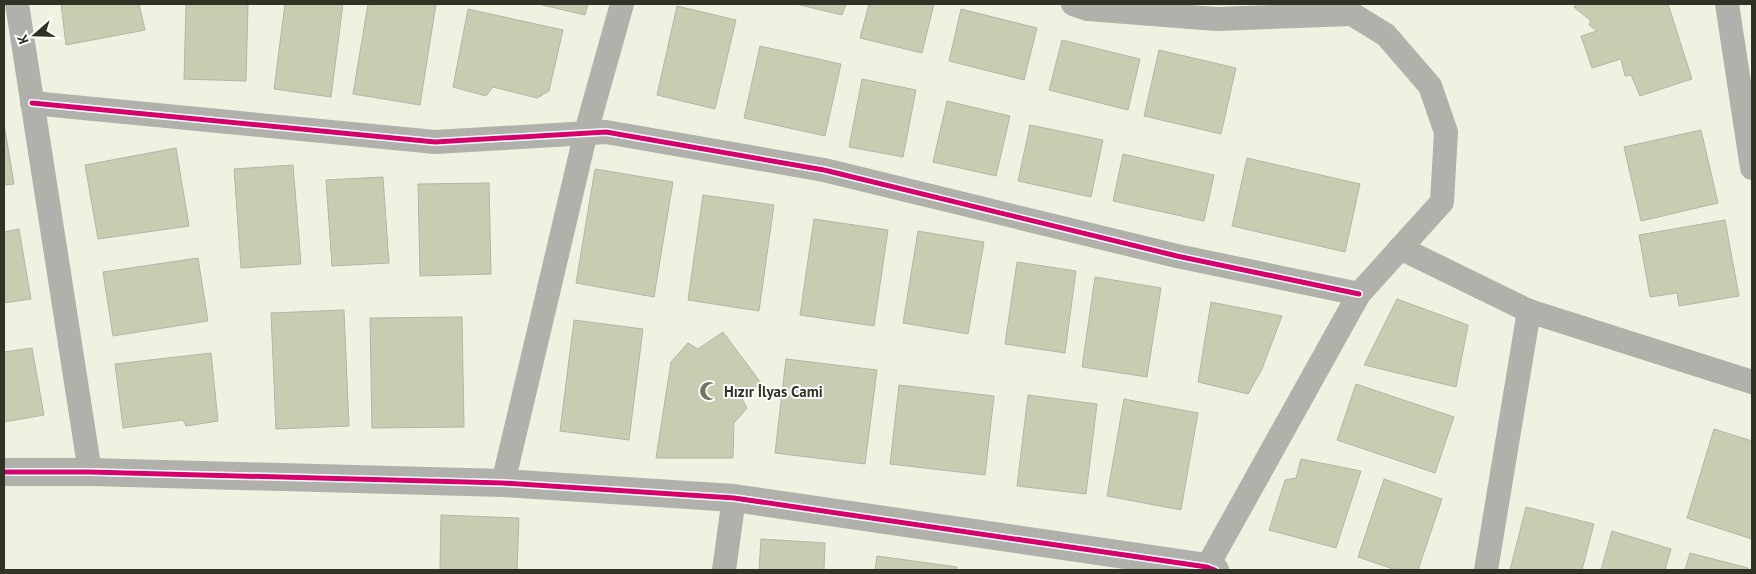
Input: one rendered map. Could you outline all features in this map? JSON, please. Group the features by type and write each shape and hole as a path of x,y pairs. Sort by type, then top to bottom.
{"street":[{"path":"17,4 90,472"},
{"path":"503,482 586,132 622,4"},
{"path":"4,472 90,472 503,482 734,498 1211,569 1359,294 1442,202 1446,132 1430,86 1386,35 1352,14 1216,19 1088,9 1073,4"},
{"path":"1727,4 1752,168"},
{"path":"32,103 435,142 606,132 824,170 1177,256 1359,294"},
{"path":"1400,248 1529,311 1752,382"},
{"path":"1486,570 1529,311"},
{"path":"724,570 734,498"}],"building":[{"path":"61,4 139,4 145,30 66,45"},
{"path":"186,4 248,4 246,81 184,79"},
{"path":"285,4 343,4 331,97 274,89"},
{"path":"368,4 436,4 420,105 353,94"},
{"path":"538,4 588,4 585,15"},
{"path":"796,4 846,4 842,15"},
{"path":"869,4 934,4 922,53 860,38"},
{"path":"1577,4 1668,4 1692,79 1640,96 1631,75 1625,76 1621,59 1592,68 1581,36 1597,31 1589,25 1591,21 1574,7"},
{"path":"677,6 736,20 715,109 657,95"},
{"path":"468,9 563,30 549,91 537,98 493,87 486,96 453,87"},
{"path":"961,9 1037,28 1024,80 949,61"},
{"path":"1062,40 1140,59 1128,110 1049,90"},
{"path":"760,46 841,64 825,136 744,118"},
{"path":"1159,50 1236,68 1221,134 1144,116"},
{"path":"862,79 916,90 903,157 849,147"},
{"path":"947,101 1010,116 996,176 933,162"},
{"path":"4,124 14,184 4,185"},
{"path":"1030,125 1103,140 1091,197 1018,181"},
{"path":"1701,130 1718,203 1641,221 1624,147"},
{"path":"176,148 189,226 98,239 85,165"},
{"path":"1123,154 1214,175 1204,221 1113,201"},
{"path":"1247,158 1360,184 1345,252 1232,226"},
{"path":"293,165 301,264 241,268 234,169"},
{"path":"595,169 673,182 654,297 576,283"},
{"path":"383,177 389,263 332,266 326,180"},
{"path":"489,183 491,274 420,276 418,184"},
{"path":"703,195 774,205 759,311 688,300"},
{"path":"814,219 888,230 874,326 800,315"},
{"path":"1725,220 1739,296 1679,306 1677,293 1650,297 1639,235"},
{"path":"19,229 31,299 4,303 4,232"},
{"path":"918,231 984,242 968,334 903,323"},
{"path":"198,258 208,321 113,336 103,272"},
{"path":"1017,262 1076,271 1065,353 1005,344"},
{"path":"1095,277 1161,288 1147,377 1082,367"},
{"path":"1397,299 1468,325 1456,387 1364,365"},
{"path":"1211,302 1282,316 1262,369 1248,394 1198,382"},
{"path":"344,310 349,426 276,429 271,313"},
{"path":"462,317 464,427 372,428 370,318"},
{"path":"574,320 643,329 629,440 560,431"},
{"name":"Hızır İlyas Cami","path":"723,332 761,383 742,399 747,408 734,423 733,458 656,458 671,362 688,343 698,349"},
{"path":"32,348 44,415 4,422 4,352"},
{"path":"211,353 218,421 186,426 183,420 123,428 115,364"},
{"path":"786,359 877,370 865,464 775,453"},
{"path":"1356,384 1454,417 1435,473 1337,440"},
{"path":"899,385 994,396 985,475 890,464"},
{"path":"1028,395 1097,404 1086,494 1017,486"},
{"path":"1124,399 1198,413 1181,510 1107,496"},
{"path":"1714,429 1752,441 1752,539 1687,518"},
{"path":"1301,459 1361,471 1336,548 1269,530 1285,480 1296,478"},
{"path":"1384,479 1442,499 1418,570 1396,570 1358,557"},
{"path":"1526,507 1594,524 1582,570 1510,570"},
{"path":"441,515 519,518 517,570 440,570"},
{"path":"1612,531 1671,549 1665,570 1601,570"},
{"path":"761,539 825,543 824,570 759,570"},
{"path":"1690,553 1748,568 1747,570 1685,570"},
{"path":"877,556 957,567 956,570 875,570"}],"cycle path":[{"path":"32,103 435,142 606,132 824,170 1177,256 1359,294"},
{"path":"4,472 90,472 503,483 734,498 1207,567 1215,570"}],"place":[{"name":"Hızır İlyas Cami","path":"709,391"}]}
